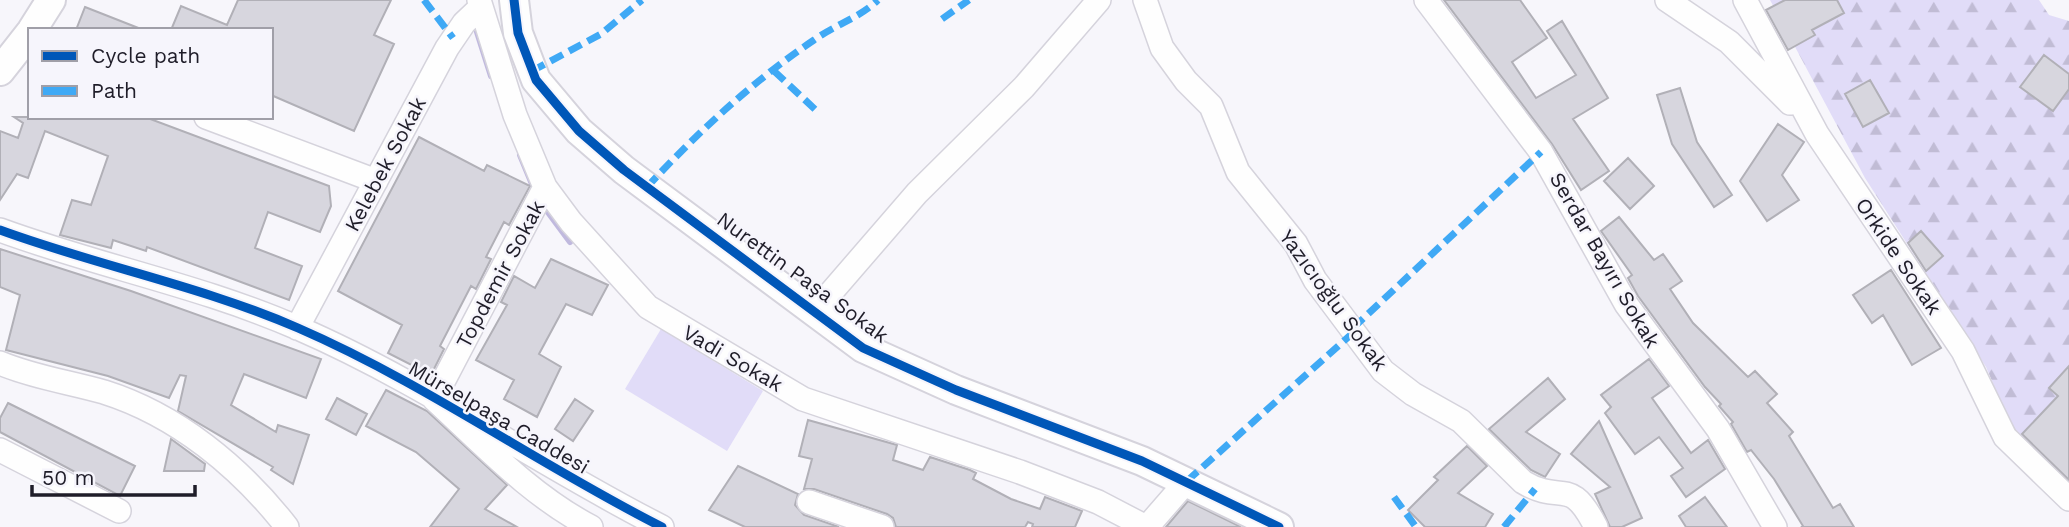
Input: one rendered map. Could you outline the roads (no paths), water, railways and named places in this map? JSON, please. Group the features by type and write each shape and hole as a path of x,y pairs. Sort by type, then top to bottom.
{"street":[{"path":"35,28 51,0"},
{"path":"815,311 917,193 1045,65 1098,0"},
{"name":"Yazıcıoğlu Sokak","path":"1145,0 1162,48 1186,81 1211,106 1238,172 1296,244 1315,280 1383,371 1413,394 1461,421 1523,482 1535,489 1576,496 1584,503 1596,527"},
{"name":"Serdar Bayırı Sokak","path":"1426,0 1541,152 1626,304 1718,429 1775,527"},
{"path":"1667,0 1729,42 1754,64 1817,134"},
{"name":"Orkide Sokak","path":"1745,0 1817,134 1963,351 2006,437 2069,499"},
{"path":"482,11 514,10"},
{"name":"Nurettin Paşa Sokak","path":"514,10 537,80 588,140 624,170 863,348 927,378 1079,435 1187,481 1279,527"},
{"name":"Kelebek Sokak","path":"297,328 447,48 464,23 482,11"},
{"name":"Vadi Sokak","path":"482,11 514,115 545,187 571,222 648,307 803,399 1020,472 1098,502 1147,527"},
{"path":"0,71 28,39"},
{"path":"211,119 376,181"},
{"name":"Topdemir Sokak","path":"434,399 545,187"},
{"name":"Mürselpaşa Caddesi","path":"0,230 208,295 297,328 434,399 589,489 662,527"},
{"path":"0,363 103,392 167,418 222,460 287,527"},
{"path":"434,399 518,478 553,505 591,527"},
{"path":"0,450 119,511"},
{"path":"1147,527 1187,481"},
{"path":"809,502 881,527"}],"waterway":[{"path":"477,32 491,76"},
{"path":"520,155 532,184"},
{"path":"547,211 570,242"}]}
